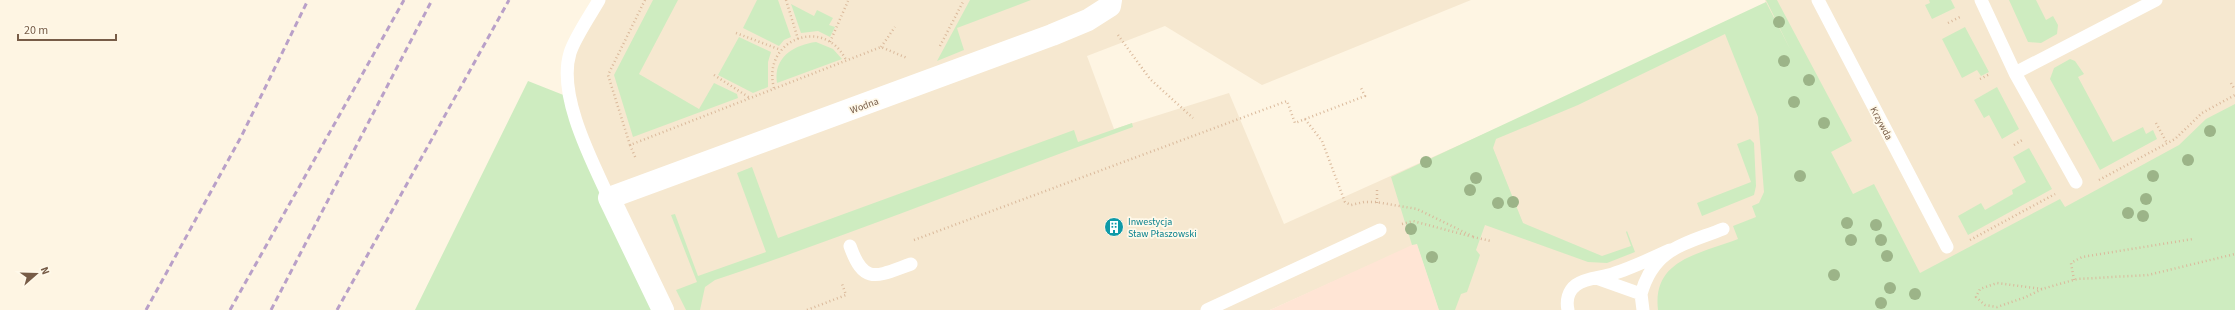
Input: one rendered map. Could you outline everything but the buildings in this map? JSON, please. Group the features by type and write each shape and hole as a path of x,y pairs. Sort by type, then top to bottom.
{"street":[{"name":"Wodna","path":"609,198 1052,35 1088,20 1106,6"},
{"path":"609,198 663,310"}],"lane":[{"path":"600,0 570,53 566,76 569,95 587,150 609,198"},
{"name":"Krzywda","path":"1818,0 1947,247"},
{"path":"1981,0 2015,74 2076,182"},
{"path":"2015,74 2156,0"},
{"path":"1568,310 1567,302 1570,292 1576,285 1616,273 1723,229"},
{"path":"1207,310 1380,230"},
{"path":"850,246 856,262 864,272 878,275 911,264"},
{"path":"1643,310 1641,294 1646,277 1658,260 1670,250"},
{"path":"1596,278 1641,294"}],"path":[{"path":"645,0 608,75 630,145 881,47 895,27"},
{"path":"786,0 798,39"},
{"path":"937,52 964,0"},
{"path":"830,42 848,1"},
{"path":"1106,6 1150,79 1193,118"},
{"path":"1948,23 1965,15 1963,10"},
{"path":"736,33 781,50"},
{"path":"774,88 772,71 775,62 781,50 798,39 812,37 830,42 838,48 846,60"},
{"path":"881,47 912,61"},
{"path":"1980,79 1994,72"},
{"path":"714,75 750,98"},
{"path":"2231,83 2235,90"},
{"path":"908,242 1286,101 1294,123 1364,96 1360,86"},
{"path":"2093,183 2175,139 2202,113 2235,95"},
{"path":"1305,119 1322,141 1345,202 1351,205 1364,202 1376,202 1417,209 1474,237"},
{"path":"2156,123 2167,143"},
{"path":"2014,145 2029,136"},
{"path":"1947,247 1949,251 2061,191"},
{"path":"1380,230 1413,221 1491,241"},
{"path":"2074,280 2071,263 2082,257 2193,239"},
{"path":"2042,289 1997,283 1980,288 1976,297 1984,305 1997,307 2026,297 2042,289 2074,280 2148,275 2235,254"},
{"path":"808,310 846,296 836,269 856,262"}],"shaded area":[{"path":"602,0 1471,0 1262,85 1165,26 1087,56 1114,129 1229,93 1284,224 1535,111 1766,3 1765,0 2235,0 2235,195 1951,285 1669,310 1439,310 1417,244 1270,310 656,310 566,96 571,54"},
{"path":"1417,244 1439,310 1270,310 1412,245"}],"green space":[{"path":"653,0 678,0 639,74 699,109 714,83 737,94 738,98 633,137 614,75"},
{"path":"757,0 778,0 791,37 784,40 779,46 743,28"},
{"path":"970,0 1031,0 957,28 964,50 937,61"},
{"path":"1766,0 1777,0 1852,141 1831,152 1853,194 1874,184 1920,273 2060,199 2065,207 2179,145 2206,119 2235,104 2235,310 1658,310 1658,293 1663,280 1671,269 1694,255 1738,239 1733,226 1756,217 1752,206 1759,203 1764,192 1758,117 1725,34 1578,105 1496,139 1493,148 1523,223 1602,256 1631,246 1626,232 1627,231 1635,252 1607,263 1588,262 1485,225 1476,250 1480,255 1467,292 1461,294 1455,310 1439,310 1417,244 1412,245 1391,177 1766,2 1790,49"},
{"path":"1929,0 1951,0 1955,8 1932,19 1925,5 1930,3"},
{"path":"2009,0 2036,0 2046,20 2053,16 2058,25 2057,34 2041,43 2028,42"},
{"path":"791,4 814,16 817,10 833,18 829,25 835,27 830,37 818,31 801,33"},
{"path":"1965,27 1989,72 1981,76 1977,70 1962,78 1942,39"},
{"path":"739,37 771,52 768,62 768,87 753,93 718,75"},
{"path":"816,42 833,49 842,59 777,83 778,66 786,54 800,46"},
{"path":"2070,59 2075,61 2084,74 2078,77 2113,142 2143,127 2146,134 2153,130 2157,139 2100,170 2050,79 2054,68"},
{"path":"528,81 566,96 656,310 415,310"},
{"path":"1997,87 2019,129 2002,139 1989,115 1984,118 1974,100"},
{"path":"1132,123 1133,127 872,224 715,280 705,287 700,310 686,310 676,290 697,282 671,215 675,214 698,276 766,252 737,173 752,167 778,238 1074,130 1078,142"},
{"path":"1750,139 1754,143 1756,186 1754,195 1702,216 1697,203 1751,182 1737,144"},
{"path":"2029,148 2052,189 1968,235 1958,216 1981,203 1985,210 2013,194 2012,190 2026,182 2013,157"}],"railway":[{"path":"146,310 242,135 308,0"},
{"path":"230,310 404,0"},
{"path":"271,310 432,0"},
{"path":"337,310 509,0"}],"place":[{"name":"Inwestycja Staw Płaszowski","path":"1114,227"}]}
